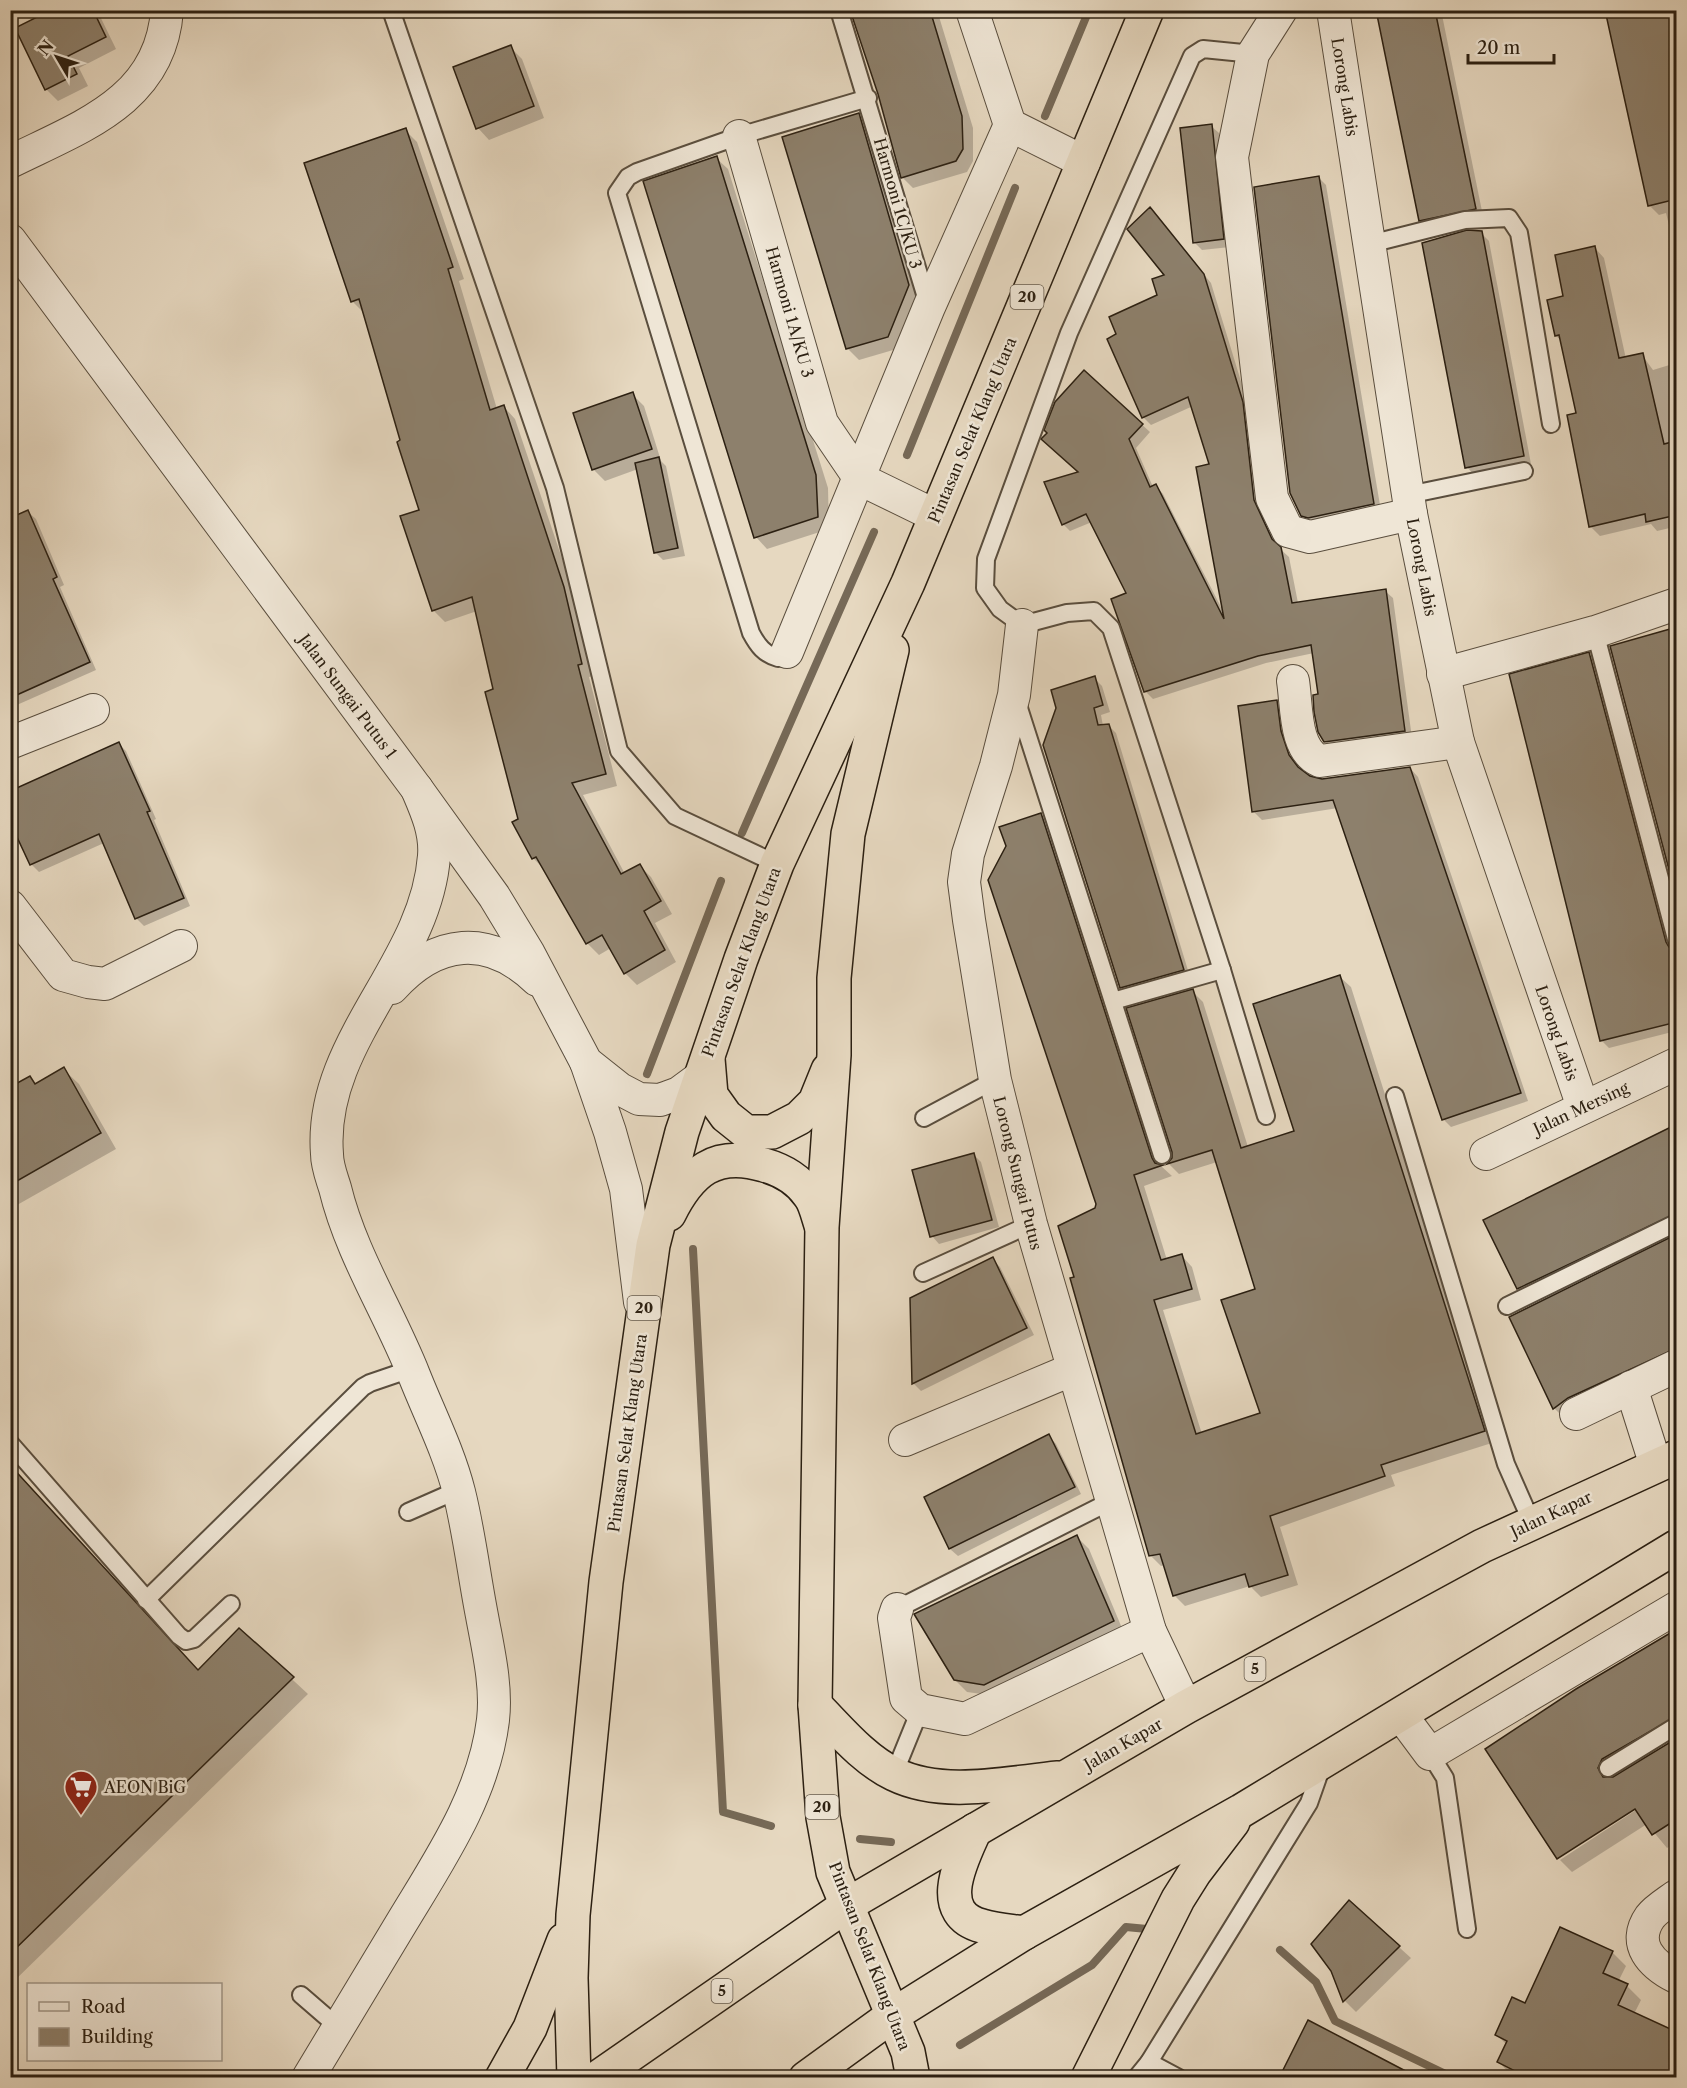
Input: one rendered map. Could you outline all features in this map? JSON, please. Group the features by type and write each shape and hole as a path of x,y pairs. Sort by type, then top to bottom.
{"highway":[{"name":"Pintasan Selat Klang Utara","path":"574,2078 571,1978 573,1915 606,1582 653,1245 682,1132 703,1067 777,864 908,583 1147,10"},
{"name":"Pintasan Selat Klang Utara","path":"908,583 848,834 834,978 834,1054 822,1227 815,1705 823,1817 833,1872 908,2052 913,2078"},
{"path":"703,1067 711,1095 726,1116 746,1132 772,1132 799,1118 815,1102 834,1054"},
{"path":"653,1245 682,1189 702,1171 724,1159 754,1162 785,1171 810,1195 822,1227"},
{"name":"Jalan Kapar","path":"597,2078 847,1905 1186,1707 1482,1546 1666,1461"},
{"path":"806,2078 892,2015 1024,1933 1241,1811 1677,1547"},
{"path":"815,1705 866,1755 894,1774 922,1784 955,1787 1065,1778"},
{"path":"1088,2078 1178,1899 1195,1872 1241,1811"},
{"path":"975,1830 957,1871 953,1893 963,1915 980,1926 1024,1933"},
{"path":"502,2078 530,2028 573,1915"}],"street":[{"path":"10,162 104,115 142,81 165,37 167,10"},
{"path":"788,652 929,307 1010,125 972,10"},
{"path":"1281,10 1253,54 1232,157 1236,209 1272,498 1288,531 1310,537 1409,505"},
{"name":"Lorong Labis","path":"1333,10 1409,505 1458,742 1583,1107"},
{"path":"1010,125 1084,162"},
{"name":"Harmoni 1A/KU 3","path":"739,136 822,423 860,479"},
{"name":"Jalan Sungai Putus 1","path":"10,240 494,896 549,991 586,1062 620,1089 639,1099 660,1100 679,1093 703,1067"},
{"path":"860,479 936,516"},
{"path":"1443,674 1595,632 1677,604"},
{"name":"Lorong Sungai Putus","path":"1022,625 1014,694 996,766 969,854 964,882 995,1080 1031,1224 1071,1370 1150,1631 1186,1707"},
{"path":"1293,681 1303,745 1310,757 1320,760 1458,742"},
{"path":"10,743 93,710"},
{"path":"308,2078 445,1852 470,1803 485,1758 494,1717 492,1672 459,1490 411,1369 343,1220 327,1155 330,1106 342,1065 367,1016 403,955 416,926 428,889 435,854 431,822 417,789"},
{"path":"10,906 63,975 88,982 105,984 181,946"},
{"path":"367,1016 405,974 428,958 454,947 479,947 508,957 549,991"},
{"path":"586,1062 610,1132 626,1189 642,1321"},
{"name":"Jalan Mersing","path":"1486,1154 1677,1064"},
{"path":"1576,1414 1677,1366"},
{"path":"905,1440 1071,1370"},
{"path":"1631,1387 1666,1461"},
{"path":"1401,1715 1430,1754 1677,1608"},
{"path":"897,1609 894,1618 906,1698 920,1710 964,1719 1150,1631"},
{"path":"1677,1896 1652,1915 1643,1930 1644,1948 1659,1968 1677,1977"}],"lane":[{"path":"392,10 555,488 619,751 675,816 777,864"},
{"name":"Harmoni 1C/KU 3","path":"839,10 868,98 929,307"},
{"path":"1253,54 1203,49 1192,56 1069,333 986,559 986,588 1000,609 1022,625 1067,613 1095,611 1111,628 1222,970 1266,1116"},
{"path":"788,652 778,658 769,656 760,648 751,633 617,193 628,177 637,172 739,136 868,98"},
{"path":"1370,244 1465,219 1509,218 1518,232 1551,424"},
{"path":"1409,505 1524,471"},
{"path":"1595,632 1677,939"},
{"path":"1014,694 1162,1155"},
{"path":"1113,1001 1222,970"},
{"path":"924,1118 995,1080"},
{"path":"1395,1096 1506,1464 1532,1522"},
{"path":"1507,1306 1677,1223"},
{"path":"922,1273 1031,1224"},
{"path":"146,1600 363,1387 411,1369"},
{"path":"10,1443 146,1600 186,1641 194,1639 231,1604"},
{"path":"408,1512 459,1490"},
{"path":"897,1609 1111,1501"},
{"path":"894,1774 920,1710"},
{"path":"1608,1768 1677,1726"},
{"path":"1430,1754 1445,1778 1467,1929"},
{"path":"1136,2078 1149,2062 1310,1803 1323,1762"},
{"path":"301,1995 338,2027"},
{"path":"1149,2062 1179,2078"}],"building":[{"path":"51,10 93,10 106,37 68,56 77,74 45,90 15,28"},
{"path":"850,10 930,10 962,116 963,149 956,161 901,178 878,94"},
{"path":"1376,10 1435,10 1476,209 1419,221"},
{"path":"1605,10 1677,10 1677,199 1648,206"},
{"path":"511,45 534,106 476,129 453,67"},
{"path":"859,113 909,285 888,337 846,349 782,137"},
{"path":"1212,124 1224,239 1193,243 1180,128"},
{"path":"406,128 453,267 448,269 490,410 504,405 564,587 582,664 578,665 606,774 572,783 621,874 640,864 661,901 644,911 665,950 624,974 602,935 586,944 536,857 532,859 512,822 518,819 485,692 493,689 472,597 432,611 400,516 419,510 397,442 400,440 359,299 351,302 304,163"},
{"path":"717,156 816,475 818,517 754,538 643,181"},
{"path":"1319,176 1374,504 1308,518 1301,516 1290,493 1254,187"},
{"path":"1150,207 1204,274 1243,402 1254,500 1272,539 1281,547 1292,603 1386,589 1405,731 1324,742 1318,732 1314,712 1313,695 1318,694 1311,645 1258,656 1144,692 1111,599 1126,593 1086,514 1062,525 1044,482 1078,472 1041,439 1047,433 1044,430 1055,402 1084,370 1143,424 1129,439 1150,487 1156,484 1224,619 1196,467 1209,464 1188,397 1142,418 1107,339 1116,334 1109,317 1157,295 1152,279 1164,275 1127,229"},
{"path":"1467,230 1482,231 1524,456 1465,468 1422,243"},
{"path":"1595,246 1619,358 1643,353 1664,444 1672,442 1677,460 1677,515 1646,522 1645,514 1589,527 1567,415 1576,413 1559,335 1555,336 1547,300 1563,296 1555,255"},
{"path":"633,392 652,449 592,470 573,413"},
{"path":"659,457 678,548 654,553 635,463"},
{"path":"28,510 57,577 53,579 90,662 10,698 10,518"},
{"path":"1677,627 1677,900 1610,646"},
{"path":"1589,652 1666,942 1669,947 1677,949 1677,1022 1600,1041 1509,674"},
{"path":"1095,676 1103,705 1094,708 1098,725 1109,724 1184,970 1120,988 1043,745 1056,708 1051,690"},
{"path":"1277,700 1281,731 1289,755 1298,767 1310,776 1322,779 1410,767 1521,1093 1442,1120 1333,800 1252,812 1238,706"},
{"path":"119,742 150,811 147,812 184,898 135,919 99,834 30,865 10,822 10,791"},
{"path":"1041,813 1152,1158 1155,1163 1163,1165 1134,1175 1161,1260 1182,1254 1192,1289 1154,1300 1196,1434 1260,1413 1221,1300 1255,1289 1212,1150 1167,1164 1172,1158 1172,1152 1126,1008 1193,989 1241,1148 1294,1131 1253,1004 1340,975 1485,1431 1381,1465 1385,1476 1270,1516 1288,1575 1249,1587 1245,1574 1173,1596 1160,1554 1149,1556 1070,1278 1074,1277 1058,1226 1095,1208 1096,1204 988,880 1006,846 999,827"},
{"path":"64,1067 101,1133 10,1185 10,1087 30,1076 35,1084"},
{"path":"1677,1124 1677,1213 1517,1289 1483,1220"},
{"path":"974,1153 992,1220 930,1237 912,1170"},
{"path":"1677,1234 1677,1348 1568,1398 1553,1409 1509,1317"},
{"path":"993,1257 1027,1328 912,1384 910,1298"},
{"path":"1049,1434 1075,1487 949,1549 924,1497"},
{"name":"AEON BiG","path":"10,1465 198,1670 239,1628 294,1677 10,1954"},
{"path":"1077,1535 1114,1621 984,1685 954,1680 914,1614"},
{"path":"1677,1629 1677,1716 1602,1759 1598,1768 1603,1777 1613,1777 1677,1738 1677,1819 1652,1835 1635,1809 1557,1859 1485,1749 1576,1689"},
{"path":"1349,1900 1400,1946 1343,2002 1331,1971 1311,1944"},
{"path":"1560,1927 1613,1951 1603,1973 1628,1984 1618,2005 1677,2032 1677,2078 1529,2078 1497,2062 1507,2041 1495,2035 1512,1997 1525,2003"},
{"path":"1308,2020 1354,2044 1419,2078 1279,2078"}],"waterway":[{"path":"1045,116 1089,10"},
{"path":"907,455 1015,188"},
{"path":"742,833 874,532"},
{"path":"647,1074 721,881"},
{"path":"693,1249 723,1812 771,1826"},
{"path":"860,1839 891,1842"},
{"path":"960,2045 1092,1965 1126,1927 1147,1929"},
{"path":"1280,1950 1316,1982 1335,2021 1454,2078"}],"place":[{"name":"AEON BiG","path":"81,1816"}]}
